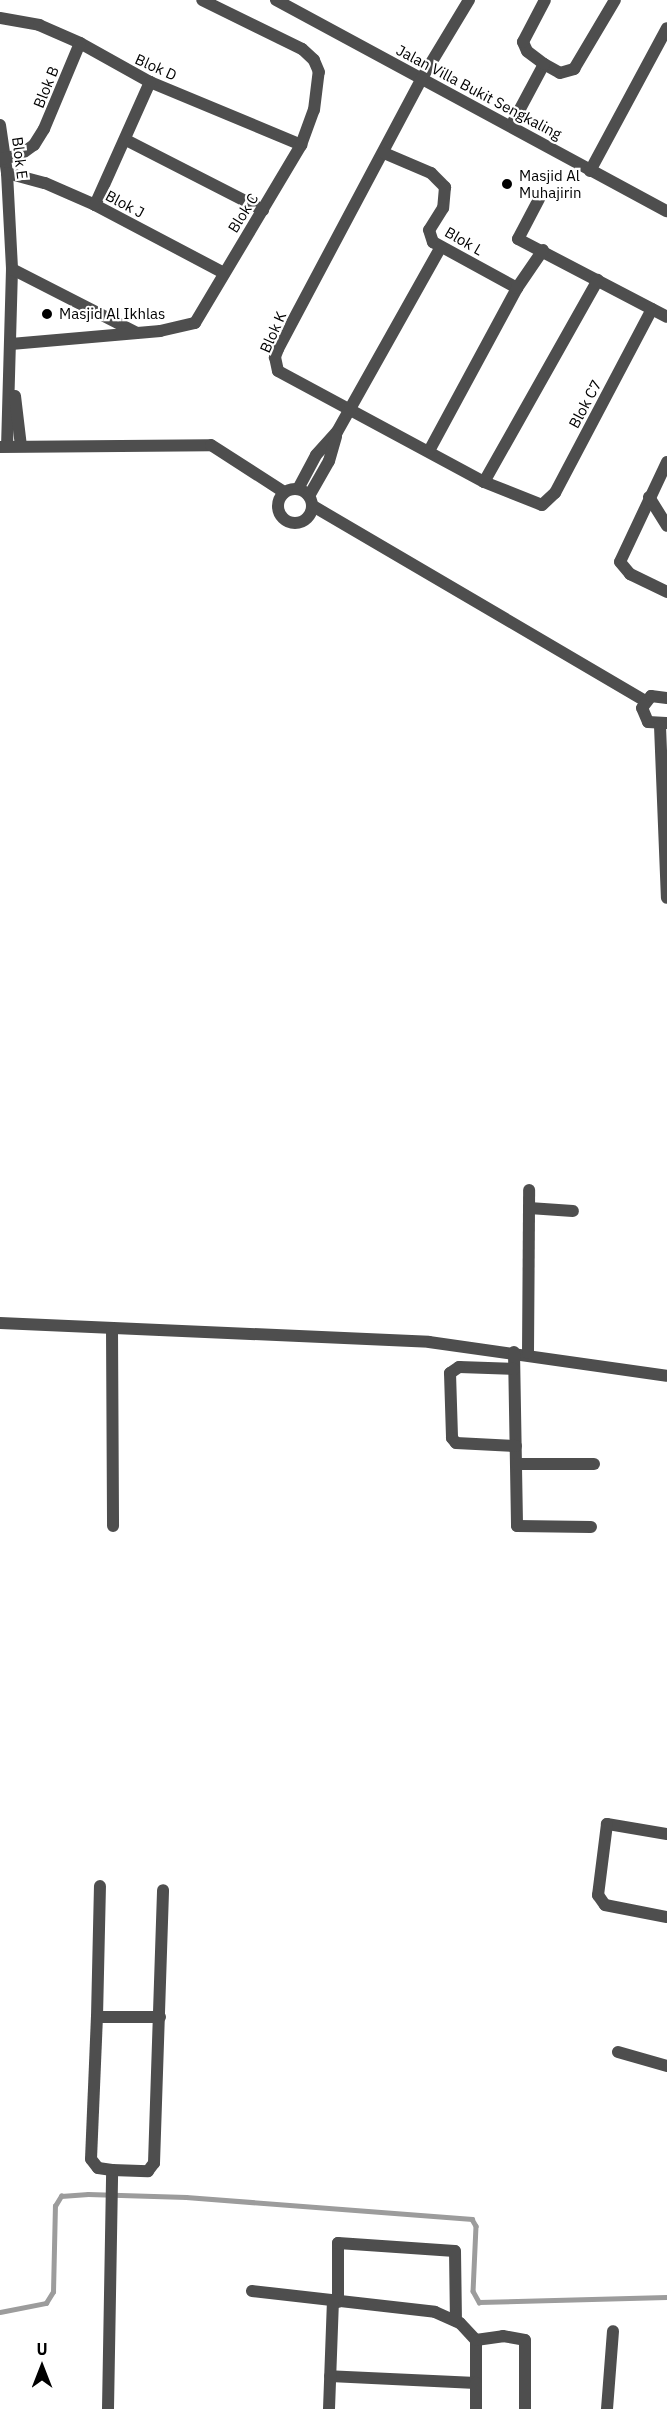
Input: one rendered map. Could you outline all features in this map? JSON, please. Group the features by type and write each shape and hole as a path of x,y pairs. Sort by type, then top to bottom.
{"street":[{"name":"Blok C","path":"11,344 138,333 195,323 301,145 316,93 319,72 314,60 302,49 202,0"},
{"name":"Jalan Villa Bukit Sengkaling","path":"276,0 512,124 590,171 667,211"},
{"name":"Blok K","path":"469,0 422,78 275,357 275,365 283,376 350,409 484,482 538,505"},
{"path":"544,0 523,42 531,57 560,73 574,69 615,0"},
{"name":"Blok D","path":"0,18 39,25 80,43 150,82 301,145"},
{"path":"590,171 667,28"},
{"name":"Blok B","path":"3,159 34,145 45,129 80,43"},
{"path":"512,124 544,64"},
{"path":"95,205 150,82"},
{"name":"Blok E","path":"0,125 3,159 7,173 5,228 12,269 6,324 11,344 3,446"},
{"path":"126,140 263,210"},
{"name":"Blok L","path":"384,153 431,173 441,181 446,193 429,230 429,237 441,247 517,288"},
{"name":"Blok J","path":"7,173 45,183 95,205 224,273"},
{"path":"539,199 517,237 667,317"},
{"path":"284,492 278,507 286,521 297,524 306,520 307,497 316,455 337,432 441,247"},
{"path":"429,451 517,288 543,250"},
{"path":"12,269 138,333"},
{"path":"484,482 598,280"},
{"name":"Blok C7","path":"538,505 546,503 555,493 652,309"},
{"path":"11,344 21,446"},
{"path":"3,446 212,444 284,492 307,497 645,701"},
{"path":"667,462 620,562 630,574 667,592"},
{"path":"649,497 667,525"},
{"path":"645,701 655,695 667,698"},
{"path":"645,701 643,716 663,724 667,898"},
{"path":"528,1353 529,1190"},
{"path":"529,1208 573,1211"},
{"path":"0,1323 429,1342 528,1353 667,1376"},
{"path":"112,1328 113,1526"},
{"path":"514,1352 517,1526 591,1527"},
{"path":"514,1369 459,1367 450,1373 452,1438 456,1443 516,1446"},
{"path":"516,1464 594,1464"},
{"path":"667,1834 607,1824 597,1895 605,1905 667,1917"},
{"path":"100,1886 91,2159 98,2169 112,2170 148,2171 154,2163 163,1890"},
{"path":"96,2017 160,2017"},
{"path":"618,2052 667,2066"},
{"path":"108,2409 112,2170"},
{"path":"329,2409 338,2243 455,2251 456,2320"},
{"path":"252,2291 435,2312 456,2320 476,2340 476,2409"},
{"path":"607,2409 613,2331"},
{"path":"476,2340 503,2336 525,2340 525,2409"},
{"path":"330,2376 476,2383"}],"waterway":[{"path":"0,2312 46,2303 53,2292 55,2206 61,2196 88,2194 186,2197 472,2219 476,2226 473,2291 479,2302 667,2297"}],"place":[{"name":"Masjid Al Muhajirin","path":"507,184"},
{"name":"Masjid Al Ikhlas","path":"47,314"}]}
